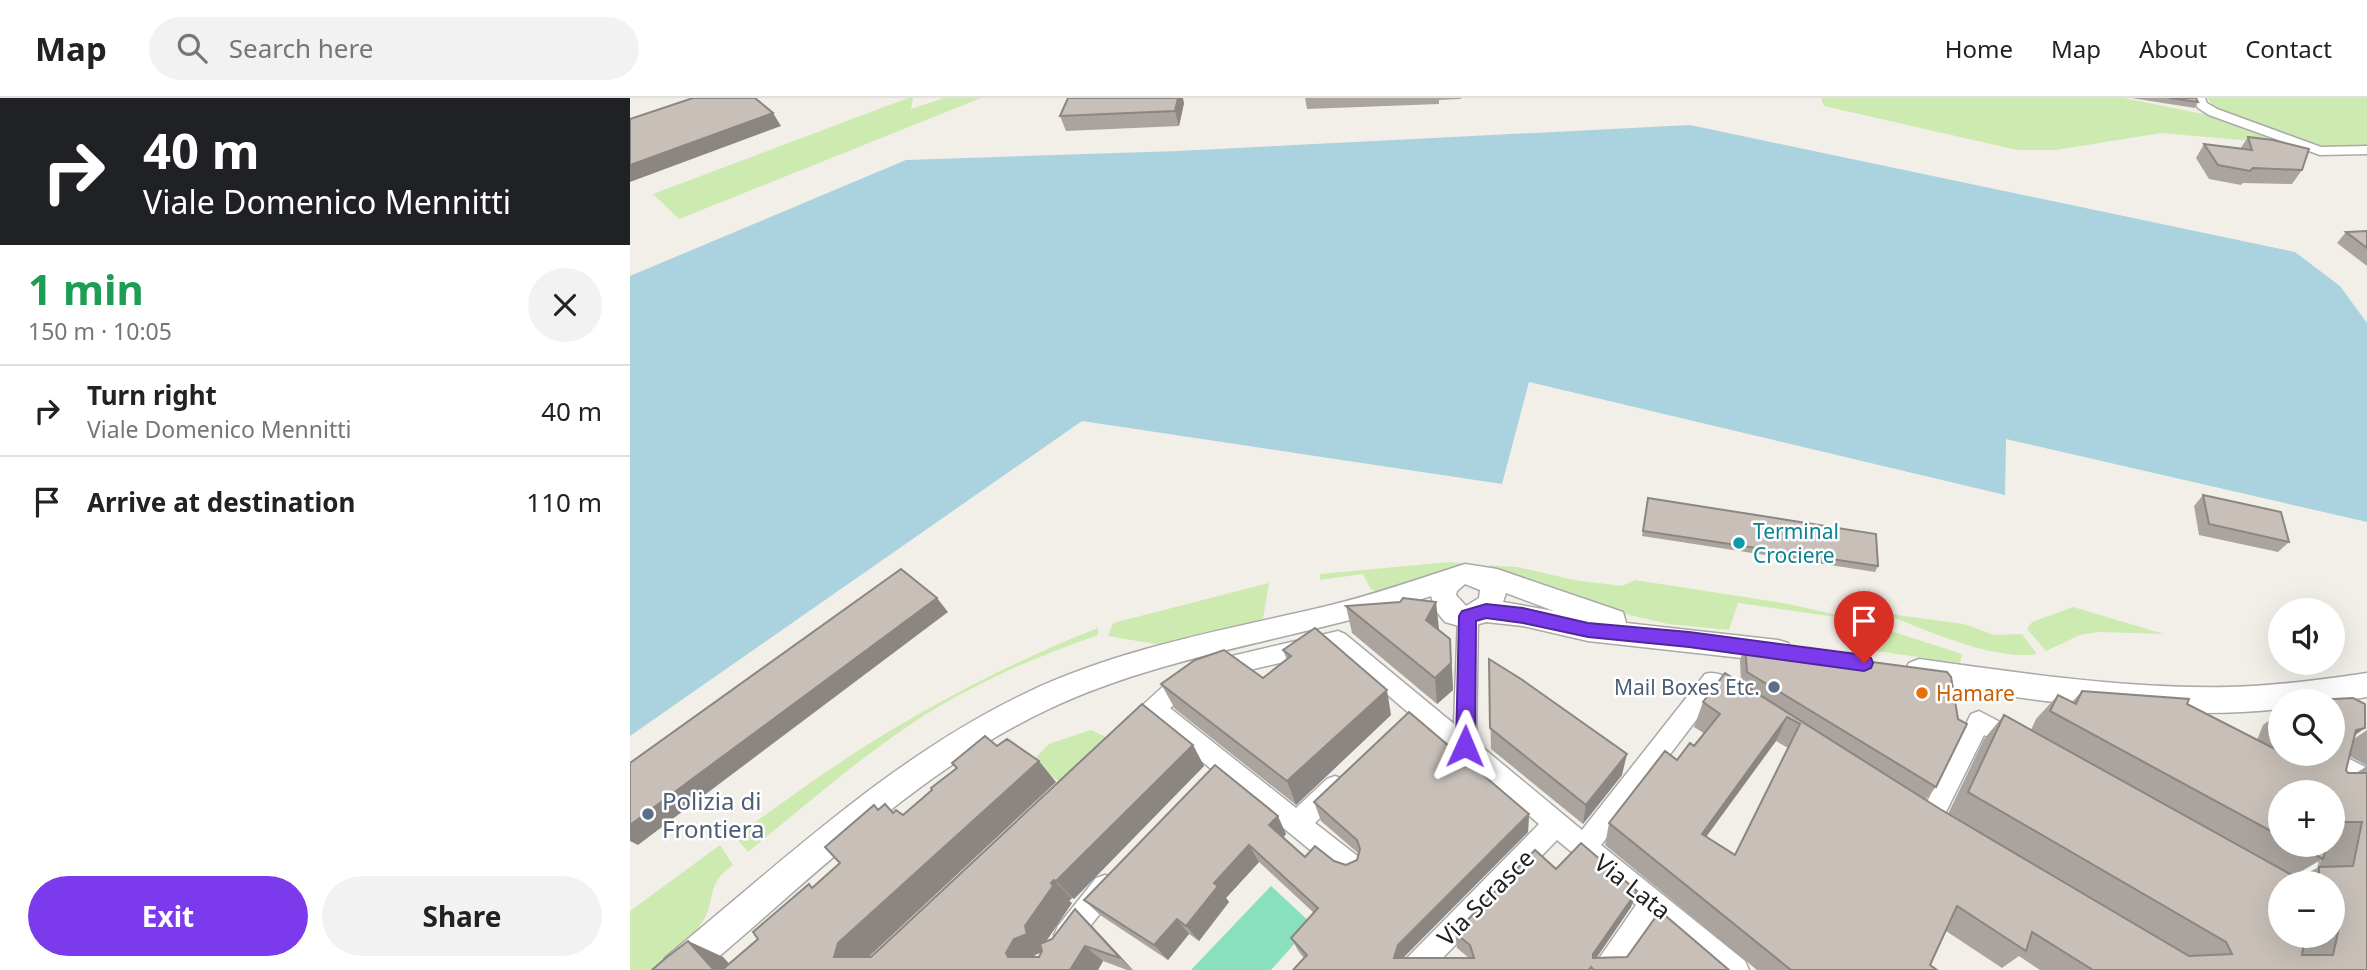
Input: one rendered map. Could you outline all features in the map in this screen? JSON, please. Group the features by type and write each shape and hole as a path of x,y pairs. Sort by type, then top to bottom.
{"street":[{"path":"2199,98 2202,105 2231,118 2320,150 2367,150"},
{"path":"677,970 915,771 997,722 1040,700 1112,671 1209,643 1336,628 1466,576 1504,580 1592,615 1689,639"},
{"path":"1466,576 1489,581 1495,591 1493,602 1469,613 1446,604 1443,595 1446,586 1466,576"},
{"path":"1114,746 1187,682 1229,664 1392,611 1523,615 1588,630 1689,639 1800,654"},
{"path":"1465,746 1469,613"},
{"name":"Via Lata","path":"1336,628 1419,708 1556,824 1736,970"},
{"path":"1889,667 2085,692 2176,698 2270,698 2367,685"},
{"path":"1584,847 1713,681 1760,711"},
{"path":"1399,727 1419,708"},
{"path":"1154,709 1351,867"},
{"path":"1930,820 1979,721 2040,755"},
{"path":"1205,785 1224,766"},
{"path":"2333,766 2331,772 2367,780"},
{"path":"1298,822 1348,775"},
{"path":"1908,806 1954,834"},
{"name":"Via Scrasce","path":"1413,970 1442,956 1556,824"},
{"path":"1060,944 1090,903 1119,873"},
{"path":"1604,970 1653,902"}],"green space":[{"path":"913,98 911,109 944,98 981,98 679,219 653,194"},
{"path":"1821,98 2124,98 2223,118 2287,144 2161,133 2056,150 2017,150 1824,106"},
{"path":"2207,98 2367,98 2367,148 2317,145 2216,109"},
{"path":"1449,562 1471,564 1450,567 1378,594 1370,588 1363,574 1320,580 1320,574"},
{"path":"1488,565 1517,567 1574,580 1622,586 1635,580 1789,604 1854,619 1856,648 1850,648 1836,617 1738,603 1729,630 1668,624 1595,607"},
{"path":"1269,583 1263,619 1161,645 1108,636 1113,623"},
{"path":"2073,607 2164,634 2099,632 2080,635 2046,651 2027,629 2032,622"},
{"path":"1882,613 1964,624 1994,635 2022,634 2037,654 1999,653 1979,648"},
{"path":"1866,623 1962,654 1960,663 1869,650"},
{"path":"1098,628 1098,635 1009,670 925,715 857,764 748,852 735,836 843,760 917,715 1006,668"},
{"path":"1091,730 1108,738 1063,784 1031,762 1049,744"},
{"path":"720,845 733,865 718,879 707,913 698,928 658,970 630,970 630,911"},
{"path":"1271,886 1312,924 1271,970 1191,970"}],"water":[{"path":"1690,125 2295,252 2340,286 2367,323 2367,522 2006,439 2005,495 1529,382 1502,484 1082,421 630,736 630,276 906,160 1178,151"}],"building":[{"path":"693,98 755,98 773,113 630,165 630,119"},
{"path":"1068,98 1178,98 1175,111 1060,116"},
{"path":"2169,98 2196,98 2198,102"},
{"path":"2248,137 2309,149 2302,170 2253,168 2250,171 2218,165 2204,144 2252,150"},
{"path":"2367,231 2367,248 2346,232"},
{"path":"2203,495 2281,512 2289,542 2209,524"},
{"path":"1648,498 1876,534 1878,566 1643,531"},
{"path":"901,569 937,598 630,825 630,763"},
{"path":"1403,598 1436,602 1426,620 1450,639 1451,663 1435,678 1346,606 1400,602"},
{"path":"1315,628 1387,690 1287,781 1161,684 1195,660 1224,650 1263,678 1291,656 1283,650"},
{"path":"1745,645 1947,672 1951,677 1958,719 1967,724 1936,787 1747,672"},
{"path":"1489,659 1627,754 1586,805 1490,728"},
{"path":"1725,673 1940,809 2189,956 2232,954 2226,942 1968,792 2004,715 2285,871 2268,871 2268,948 2303,948 2302,955 2333,955 2335,948 2345,948 2345,871 2319,871 2319,867 2353,866 2362,822 2345,822 2345,780 2268,780 2268,829 2050,711 2058,695 2076,704 2082,691 2189,699 2187,704 2268,745 2268,766 2345,766 2345,698 2353,698 2365,704 2365,728 2356,730 2346,770 2348,773 2367,773 2367,970 2093,970 2032,932 2026,951 1957,906 1930,965 1937,970 1791,970 1609,823 1665,751 1677,760 1690,743 1694,746 1720,714 1703,702","holes":["1787,717 1800,724 1735,855 1702,834"]},
{"path":"1142,704 1193,745 1051,883 1053,886 1025,926 1027,934 1014,939 1006,953 1008,957 1039,957 1042,951 1040,944 1052,939 1075,909 1120,958 1085,946 1070,970 722,970 758,939 753,932 809,884 812,888 840,863 825,847 874,805 878,810 885,804 893,813 896,810 903,815 957,768 952,763 985,736 997,746 1007,739 1039,761 838,943 834,957 871,957"},
{"path":"1409,712 1529,814 1398,945 1394,958 1474,958 1470,945 1455,933 1535,850 1556,869 1581,843 1637,891 1593,954 1593,958 1627,957 1660,911 1729,970 1594,970 1591,967 1589,970 1293,970 1307,955 1291,938 1318,908 1249,845 1214,883 1218,886 1186,926 1177,919 1154,945 1084,900 1215,765 1278,816 1269,825 1305,857 1315,846 1334,861 1346,865 1357,860 1360,849 1357,840 1314,802"},
{"path":"688,941 714,970 652,970 667,957"}],"place":[{"name":"Terminal Crociere","path":"1739,543"},
{"name":"Mail Boxes Etc.","path":"1774,687"},
{"name":"Hamare","path":"1922,693"},
{"name":"Polizia di Frontiera","path":"648,814"}],"route":[{"path":"1465,746 1468,616 1486,611 1523,615 1588,630 1689,639 1864,663"}]}
